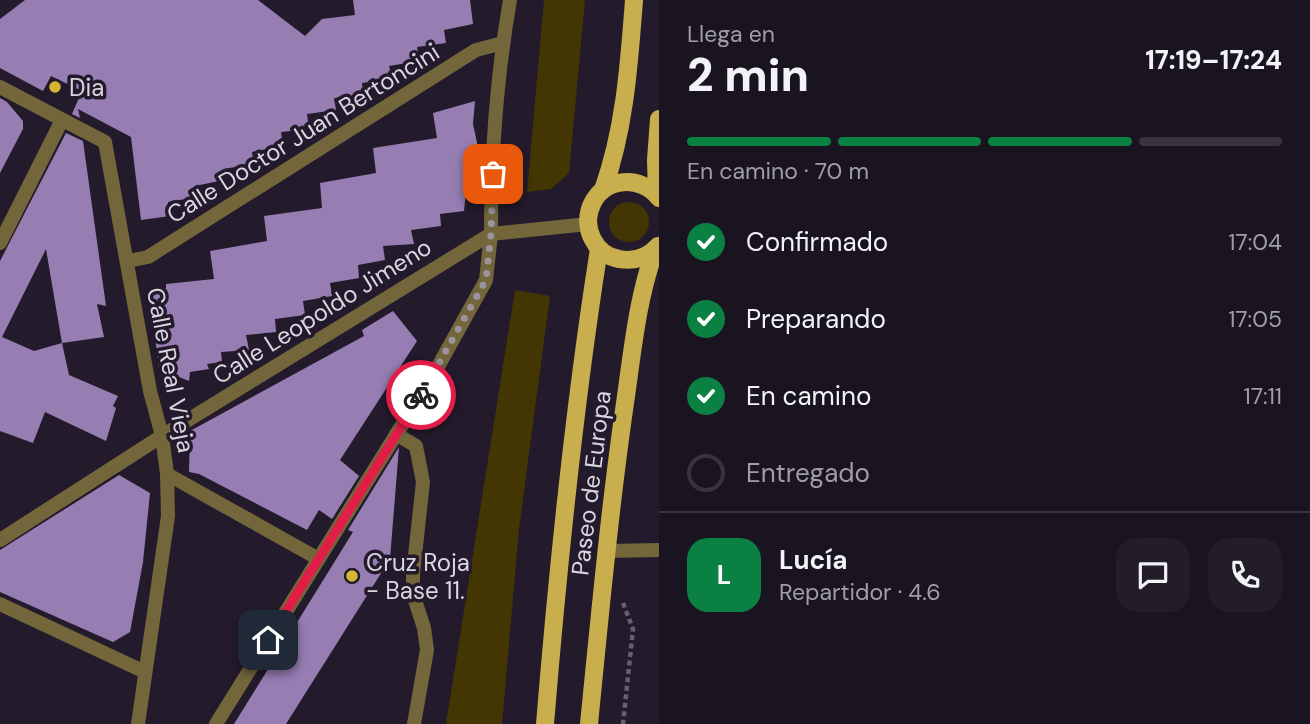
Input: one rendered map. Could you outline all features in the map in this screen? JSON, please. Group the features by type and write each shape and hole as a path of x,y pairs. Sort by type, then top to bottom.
{"main road":[{"path":"634,0 626,92 618,145 603,190 591,205 588,224 591,238 599,249 612,258 627,261 642,258 657,247"},
{"path":"658,197 656,160 659,119"},
{"path":"603,190 617,183 631,182 646,186 658,197"},
{"name":"Paseo de Europa","path":"589,724 620,440 644,279 657,247"},
{"name":"Paseo de Europa","path":"545,724 559,550 579,383 599,249"}],"street":[{"path":"216,724 435,372 486,280 503,43 510,0"},
{"name":"Calle Doctor Juan Bertoncini","path":"128,261 148,257 475,50 503,43"},
{"name":"Calle Real Vieja","path":"0,87 105,142 167,474 168,516 138,724"},
{"path":"0,243 62,120"},
{"path":"491,234 588,224"},
{"name":"Calle Leopoldo Jimeno","path":"0,540 162,436 491,234"},
{"path":"396,434 416,446 424,482 413,594 424,628 427,650 414,724"},
{"path":"167,474 317,558"},
{"path":"606,551 659,550"},
{"path":"0,604 145,672"}],"path":[{"path":"621,599 633,629 623,724"}],"shaded area":[{"path":"544,0 585,0 569,173 551,189 527,192"},
{"path":"629,202 637,203 643,208 648,214 648,230 643,236 637,241 629,242 621,241 615,236 610,230 609,222 610,214 615,208 621,203"},
{"path":"515,290 550,296 519,529 502,724 446,724"}],"building":[{"path":"25,0 258,0 305,36 322,19 355,15 353,0 470,0 473,24 444,30 446,43 417,47 419,61 389,66 392,78 362,83 363,95 334,98 336,110 307,114 309,129 281,132 283,146 252,152 254,164 223,169 224,180 195,186 197,197 168,202 170,216 141,220 131,137 78,109 80,118 72,114 82,91 51,76 43,91 0,68 0,19"},
{"path":"0,98 7,102 23,121 23,129 0,173"},
{"path":"475,101 473,124 479,152 472,155 476,173 468,174 470,190 466,191 464,211 440,214 441,226 411,230 414,244 383,246 385,260 358,265 359,278 330,283 332,296 303,301 305,315 275,319 276,332 246,335 249,350 221,352 222,362 207,364 209,369 190,372 189,381 159,369 149,289 166,288 166,284 214,279 210,251 267,241 264,216 322,208 320,183 376,173 373,148 437,138 433,113"},
{"path":"66,133 83,141 106,306 97,304 104,337 62,343 69,375 118,396 113,406 116,408 106,441 45,412 33,443 0,431 0,261","holes":["46,249 62,343 34,351 2,337"]},
{"path":"393,311 417,341 340,460 359,476 332,519 319,510 307,530 199,474 189,472 190,431 364,336 362,330"},
{"path":"399,447 390,559 286,724 234,724 353,532 348,530"},
{"path":"119,475 150,493 143,562 130,632 113,642 0,592 0,550"}],"way so far":[{"path":"421,395 486,280 493,174"}],"place":[{"name":"Dia","path":"55,87"},
{"name":"Cruz Roja - Base 11.","path":"352,576"}],"route":[{"path":"268,640 421,395"}]}
